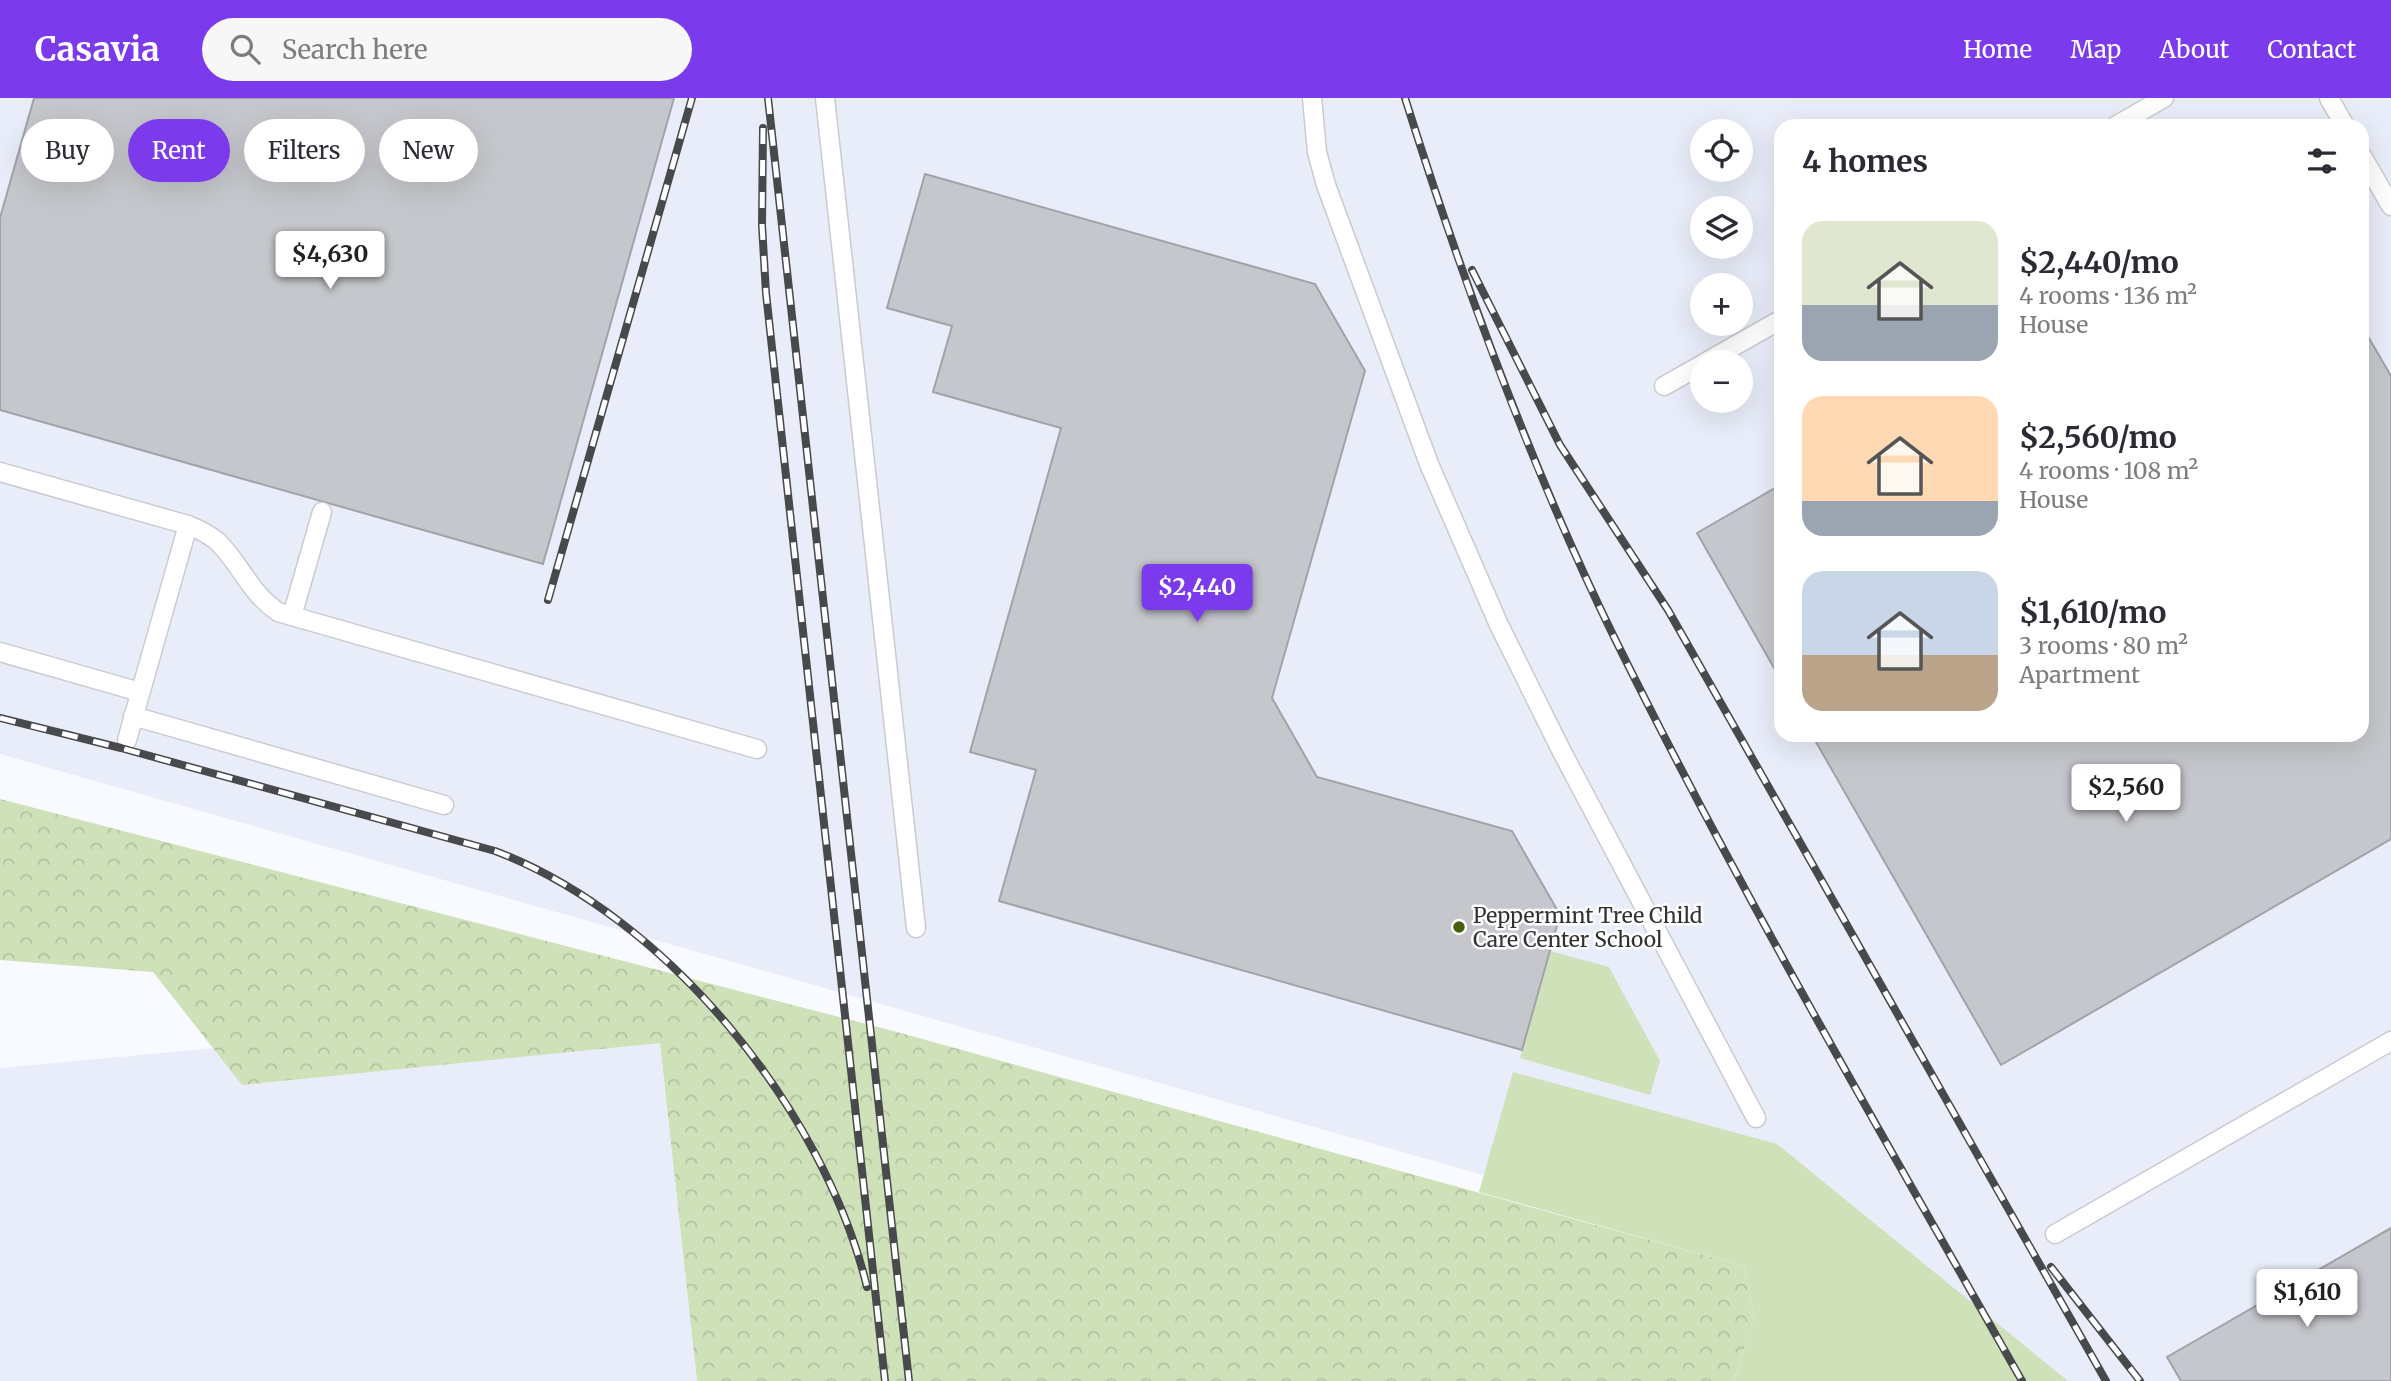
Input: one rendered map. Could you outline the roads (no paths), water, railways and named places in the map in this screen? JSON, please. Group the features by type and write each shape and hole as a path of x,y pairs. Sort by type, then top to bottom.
{"lane":[{"path":"825,98 916,928"},
{"path":"1312,98 1317,152 1326,185 1429,464 1465,550 1549,728 1756,1118"},
{"path":"2127,119 2164,98"},
{"path":"2329,98 2341,119"},
{"path":"2369,168 2391,206"},
{"path":"1727,350 1774,324"},
{"path":"1664,386 1690,371"},
{"path":"0,472 187,525 216,540 265,603 278,612 757,749"},
{"path":"292,617 322,512"},
{"path":"127,740 187,525"},
{"path":"0,652 140,692"},
{"path":"133,716 444,805"},
{"path":"2055,1234 2391,1041"}],"railway":[{"path":"548,600 692,98"},
{"path":"768,98 909,1381"},
{"path":"1405,98 1450,236 1526,440 1615,639 1762,920 2022,1381"},
{"path":"763,128 762,225 766,293 885,1381"},
{"path":"1472,270 1560,445 1668,610 2106,1381"},
{"path":"0,718 121,748 495,851 559,881 620,922 677,971 729,1027 776,1088 815,1153 846,1220 867,1287"},
{"path":"2051,1267 2140,1381"}],"place":[{"name":"Peppermint Tree Child Care Center School","path":"1459,927"}]}
